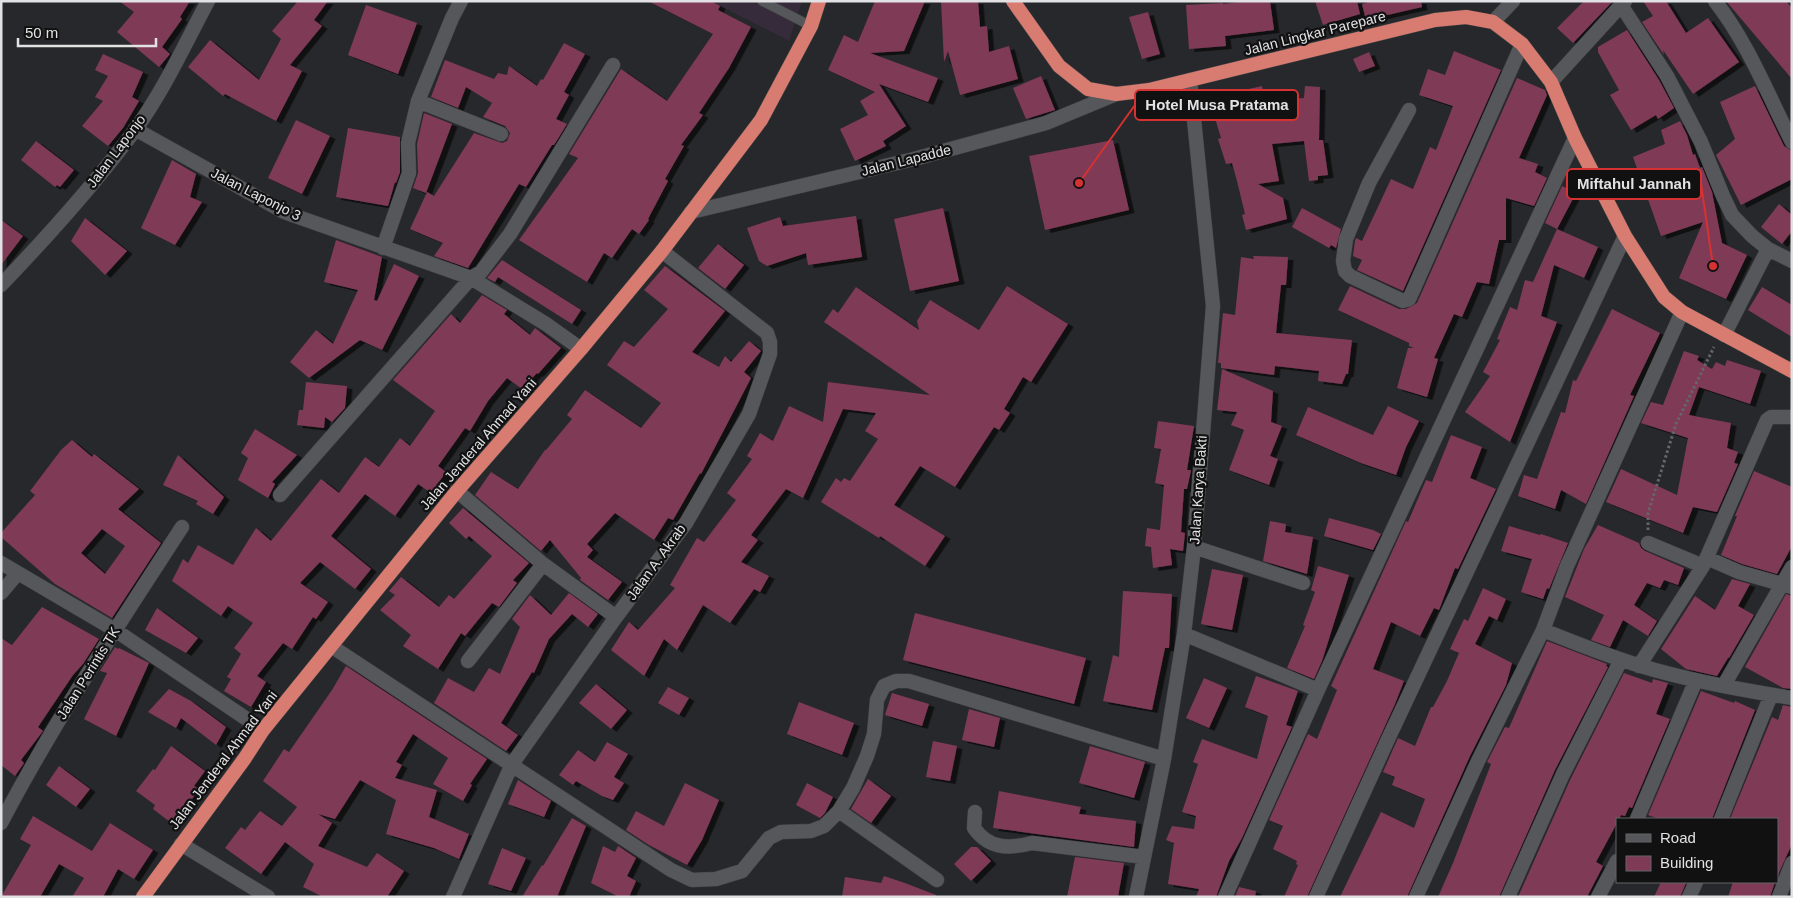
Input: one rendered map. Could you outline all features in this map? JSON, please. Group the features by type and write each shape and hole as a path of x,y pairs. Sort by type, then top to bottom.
{"highway":[{"name":"Jalan Jenderal Ahmad Yani","path":"143,897 264,730 456,492 581,349 662,251 761,120 811,26 820,1"},
{"name":"Jalan Lingkar Parepare","path":"1013,1 1059,66 1088,89 1116,94 1149,90 1436,20 1466,17 1493,22 1522,44 1551,82 1624,236 1664,297 1682,312 1792,371"}],"street":[{"name":"Jalan Laponjo","path":"1,285 56,227 135,129 168,77 208,1"},
{"path":"383,248 409,173 408,143 418,102 452,18 461,1"},
{"path":"1493,22 1513,1"},
{"path":"1715,1 1758,72 1792,142"},
{"path":"1551,82 1623,3 1667,76 1701,142 1732,215 1752,236 1768,249 1792,261"},
{"path":"1409,110 1369,183 1346,239 1343,261 1345,271 1350,276 1403,301 1411,295 1522,44"},
{"path":"280,495 471,278 482,272 510,234 613,66"},
{"name":"Jalan Karya Bakti","path":"1136,897 1164,759 1184,634 1194,547 1213,306 1190,80"},
{"name":"Jalan Lapadde","path":"691,212 914,159 1046,122 1116,94"},
{"path":"418,102 501,134"},
{"name":"Jalan Laponjo 3","path":"135,129 284,212 471,278 546,324 581,349"},
{"path":"1226,897 1318,690 1576,138"},
{"path":"1316,897 1624,236"},
{"path":"1724,335 1768,249"},
{"name":"Jalan A. Akrab","path":"453,897 512,764 686,522 749,414 770,354 770,342 766,333 662,251"},
{"path":"1416,897 1478,761 1543,630 1567,566 1682,312"},
{"path":"1639,666 1705,562 1767,420 1771,416 1792,417"},
{"path":"456,492 543,564 616,617"},
{"name":"Jalan Perintis TK","path":"2,821 27,772 114,630 182,527"},
{"path":"1648,543 1705,562 1787,585"},
{"path":"1194,547 1303,583"},
{"path":"1,563 114,630 264,730"},
{"path":"468,660 543,564"},
{"path":"1724,685 1787,585 1792,567"},
{"path":"1,593 18,573"},
{"path":"1543,630 1639,666 1696,680 1792,698"},
{"path":"1184,634 1318,690"},
{"path":"331,646 671,870 692,880 716,879 742,871 769,838 781,832 811,831 824,826 839,811 853,788 867,756 874,734 876,700 884,686 896,681 909,680 1164,759"},
{"path":"1508,897 1563,774 1621,660"},
{"path":"1637,818 1696,680"},
{"path":"1722,818 1771,695"},
{"path":"839,811 937,880"},
{"path":"975,812 974,828 980,837 998,847 1020,846 1032,843 1144,857"},
{"path":"181,844 268,897"},
{"path":"1598,897 1616,863"},
{"path":"1779,897 1792,863"},
{"path":"1689,897 1696,883"}],"lane":[{"path":"766,2 811,26"}],"path":[{"path":"1648,543 1648,513 1676,424 1715,344 1724,335"}],"shaded area":[{"path":"711,1 802,1 789,41"}],"building":[{"path":"119,1 190,1 180,17 182,19 162,47 170,54 159,67 117,32 134,12"},
{"path":"298,1 328,1 314,20 322,26 290,65 302,71 276,121 225,94 223,96 188,67 210,40 259,80 281,39 272,31"},
{"path":"648,1 711,1 720,6 718,10 751,27 729,68 699,113 703,115 681,145 684,146 665,179 668,181 649,220 639,234 632,229 612,258 604,253 587,282 519,240 578,158 569,154 621,69 667,101 713,34"},
{"path":"875,1 925,1 904,51 870,53 938,78 928,102 879,84 906,126 883,141 886,146 855,161 840,129 868,115 860,101 875,92 828,70 844,35 858,42"},
{"path":"941,1 978,1 980,27 987,26 989,52 1009,46 1018,79 960,95 948,51 944,62"},
{"path":"1270,1 1274,30 1225,36 1226,46 1189,49 1186,5"},
{"path":"1315,1 1357,1 1360,14 1323,25"},
{"path":"1371,1 1421,1 1422,7 1366,20 1362,4"},
{"path":"1584,1 1613,1 1573,43 1557,28"},
{"path":"1643,1 1666,1 1686,33 1708,18 1739,62 1693,94 1642,22 1653,16"},
{"path":"1726,1 1786,1 1792,8 1792,79"},
{"path":"366,5 417,23 398,74 348,55"},
{"path":"1148,12 1160,54 1142,59 1129,17"},
{"path":"1627,30 1659,80 1674,108 1658,119 1656,115 1631,130 1610,95 1619,90 1598,52 1598,47"},
{"path":"564,43 585,54 564,92 569,95 556,119 567,124 526,187 519,184 468,268 434,256 443,243 410,229 427,192 434,196 474,133 502,143 507,141 510,133 505,126 483,117 492,103 466,87 458,108 431,97 445,60 494,79 498,73 507,75 509,66 537,86 541,79 543,80"},
{"path":"1454,51 1501,70 1403,291 1357,270 1362,260 1353,256 1355,241 1356,238 1362,241 1391,179 1413,189 1430,147 1436,150 1453,106 1419,95 1428,69 1445,75"},
{"path":"1369,52 1375,66 1359,72 1353,59"},
{"path":"103,54 143,72 132,97 139,101 123,128 108,146 82,126 103,101 95,97 108,76 95,70"},
{"path":"1041,76 1055,110 1026,119 1013,88"},
{"path":"1517,78 1545,90 1547,95 1519,158 1538,164 1535,172 1547,178 1534,206 1506,198 1506,240 1499,240 1489,284 1477,282 1462,317 1454,314 1434,358 1438,359 1427,397 1397,388 1408,348 1414,348 1409,346 1409,343 1338,310 1350,286 1399,309 1406,309 1417,303"},
{"path":"1262,86 1264,101 1304,98 1305,86 1320,87 1319,140 1323,140 1328,175 1318,176 1318,180 1309,181 1304,141 1272,144 1279,181 1258,184 1283,198 1287,219 1246,230 1242,215 1245,214 1232,163 1226,164 1218,139 1221,138 1209,98"},
{"path":"1755,86 1784,146 1792,151 1792,179 1741,205 1716,155 1735,139 1720,102"},
{"path":"424,113 452,124 426,193 413,188 418,173 417,144"},
{"path":"296,120 330,136 302,194 268,178"},
{"path":"1680,121 1687,135 1693,155 1695,154 1700,168 1702,167 1712,192 1722,243 1747,255 1726,299 1679,278 1703,222 1661,236 1633,157 1665,144 1661,130"},
{"path":"348,128 400,137 400,172 388,206 336,197"},
{"path":"1113,140 1129,210 1045,230 1029,156"},
{"path":"36,141 74,170 60,187 57,185 55,187 21,160"},
{"path":"172,160 196,174 190,197 202,202 175,245 141,228"},
{"path":"1562,186 1576,193 1557,229 1545,223"},
{"path":"1779,204 1792,215 1792,231 1782,244 1761,227"},
{"path":"943,208 959,281 910,291 894,219"},
{"path":"1302,208 1341,229 1336,248 1331,245 1329,248 1292,227"},
{"path":"856,216 862,257 808,265 806,253 767,266 759,261 747,228 780,217 783,226"},
{"path":"85,218 127,251 105,275 71,241"},
{"path":"1,220 23,236 1,265"},
{"path":"1557,229 1598,247 1584,278 1554,265 1541,316 1557,322 1510,442 1465,412 1490,376 1483,372 1500,340 1497,339 1510,307 1517,310 1525,280 1533,282"},
{"path":"336,240 382,257 374,300 377,301 394,264 419,276 382,350 360,340 309,378 290,362 316,330 333,344 358,290 324,282"},
{"path":"718,244 744,265 725,289 698,268"},
{"path":"1253,256 1288,257 1286,285 1281,285 1276,333 1352,340 1348,374 1346,374 1342,384 1318,381 1319,371 1275,366 1274,375 1221,368 1221,363 1218,363 1223,313 1235,315 1241,257 1254,259"},
{"path":"502,260 581,310 572,324 498,277 495,282 487,278"},
{"path":"665,266 725,311 692,352 719,367 725,356 731,362 749,341 761,351 744,372 751,378 701,474 673,520 668,518 654,540 615,513 587,544 593,550 587,557 622,582 608,600 580,580 581,578 550,540 541,551 475,495 491,472 518,489 545,450 572,419 567,415 585,390 641,428 661,403 607,365 624,341 634,347 668,309 644,290"},
{"path":"1007,286 1068,324 1031,382 1023,377 1004,409 1010,413 999,430 994,427 955,487 920,466 894,505 945,536 925,566 880,536 879,538 821,502 836,478 841,482 844,478 850,481 878,439 865,431 876,413 843,409 803,498 786,489 751,535 758,540 741,562 769,576 760,592 754,589 730,623 703,605 677,650 664,639 644,676 611,650 629,622 638,630 675,588 670,585 697,538 704,542 736,500 727,493 752,459 747,456 760,433 773,441 789,406 823,422 828,382 930,395 824,322 833,309 838,313 856,287 919,330 917,321 930,300 979,330"},
{"path":"1762,287 1792,305 1792,337 1748,310"},
{"path":"482,295 507,310 504,314 530,335 535,328 561,348 522,389 507,378 488,401 470,431 465,428 438,466 446,472 431,493 418,484 395,516 365,494 331,536 371,569 355,589 320,562 300,583 328,602 316,619 313,617 292,649 283,643 257,676 266,682 251,707 224,691 231,679 227,677 241,654 234,648 253,623 228,606 221,616 172,581 183,559 188,563 198,545 233,565 256,528 271,541 321,479 339,493 365,457 379,467 400,438 410,446 435,411 393,380 451,314 460,323"},
{"path":"1612,309 1660,333 1630,395 1634,396 1586,504 1561,490 1555,509 1518,496 1524,475 1537,479 1561,412 1565,413 1573,380 1576,381"},
{"path":"1684,351 1699,356 1697,360 1712,369 1716,362 1725,366 1727,360 1761,371 1750,404 1699,387 1689,415 1731,423 1727,448 1738,452 1734,463 1738,464 1717,512 1693,507 1683,533 1606,502 1621,469 1677,495 1688,438 1641,423 1651,402 1663,405"},
{"path":"1222,369 1273,391 1271,422 1282,426 1270,456 1278,459 1269,485 1229,470 1244,430 1231,425 1237,412 1217,410"},
{"path":"306,382 347,386 345,408 332,422 325,417 324,428 297,425 299,410 303,410"},
{"path":"1388,406 1419,421 1406,447 1396,475 1361,463 1296,435 1308,407 1373,435"},
{"path":"1158,421 1194,426 1187,470 1191,470 1187,489 1184,489 1181,532 1185,533 1183,551 1170,549 1172,565 1153,568 1151,547 1145,546 1147,528 1160,530 1164,485 1155,483 1161,449 1154,448"},
{"path":"255,429 297,455 272,482 275,484 268,498 238,480 248,458 241,453"},
{"path":"1451,435 1482,447 1470,478 1496,489 1458,569 1455,568 1439,610 1434,608 1420,636 1391,622 1373,669 1404,681 1307,897 1284,897 1298,865 1296,864 1297,861 1273,849 1283,826 1269,820 1308,734 1317,739 1337,690 1331,686 1406,521 1408,522 1426,480 1432,482"},
{"path":"72,440 92,457 94,454 139,489 118,509 161,543 112,618 55,584 1,537 1,533 35,495 30,491 61,450","holes":["102,529 125,546 105,574 81,553"]},
{"path":"178,455 224,497 213,514 196,504 198,501 163,485"},
{"path":"1754,471 1792,487 1792,546 1777,574 1742,564 1721,555"},
{"path":"463,508 529,563 513,580 517,583 499,607 492,603 465,636 461,633 438,669 403,646 411,635 380,610 395,595 389,591 401,577 439,607 449,595 454,599 492,556 469,536 466,539 449,523"},
{"path":"1329,518 1381,534 1373,550 1324,536"},
{"path":"1270,521 1286,524 1285,532 1313,537 1307,574 1263,561"},
{"path":"1598,525 1639,543 1645,551 1684,568 1678,585 1664,580 1660,588 1647,583 1634,605 1657,621 1648,636 1623,620 1610,647 1591,640 1604,615 1565,597 1584,549"},
{"path":"1509,526 1568,543 1543,599 1521,592 1532,559 1501,551"},
{"path":"1318,566 1349,575 1322,661 1314,679 1287,668 1305,626 1303,625 1315,592 1311,590"},
{"path":"1212,569 1243,575 1232,630 1201,624"},
{"path":"1732,579 1750,584 1738,606 1754,615 1717,676 1686,669 1661,649 1695,596 1715,610"},
{"path":"1483,588 1506,599 1497,620 1489,616 1475,644 1512,663 1506,685 1470,756 1407,897 1340,897 1381,812 1414,828 1425,799 1392,785 1395,777 1383,772 1398,738 1415,746 1431,707 1433,707 1447,681 1459,653 1450,649 1464,619 1468,621"},
{"path":"1123,591 1172,594 1169,648 1165,648 1152,710 1103,701 1113,655 1119,657"},
{"path":"569,593 598,614 588,627 572,614 549,639 534,673 532,672 501,723 518,735 506,751 434,703 448,678 474,692 489,668 500,674 520,627 512,619 530,595 551,615"},
{"path":"1786,594 1792,596 1792,689 1783,688 1745,667"},
{"path":"42,607 99,639 38,727 43,731 21,760 24,763 15,776 1,765 1,638 12,645"},
{"path":"157,608 198,638 186,653 145,630"},
{"path":"915,613 1086,658 1074,704 903,660"},
{"path":"1547,641 1607,664 1606,666 1608,667 1555,770 1499,897 1438,897 1491,764 1487,762 1505,727 1509,728"},
{"path":"115,647 149,663 116,736 84,719 107,673 100,671"},
{"path":"346,666 487,759 470,784 472,785 463,801 433,784 448,758 413,734 396,762 402,765 395,778 437,790 429,817 469,834 459,859 434,848 386,834 396,800 360,780 335,819 318,814 332,823 318,846 367,867 377,853 404,871 387,897 323,897 303,887 314,864 285,842 261,874 225,848 241,827 245,830 260,811 282,826 297,807 263,781 284,749 289,752 332,690"},
{"path":"1624,673 1652,683 1653,679 1668,683 1656,714 1670,719 1632,808 1629,807 1625,816 1621,815 1620,818 1616,818 1616,825 1596,862 1603,866 1587,897 1518,897 1571,778"},
{"path":"1256,676 1298,691 1286,725 1292,727 1242,838 1229,861 1216,897 1196,897 1199,889 1168,884 1174,843 1166,840 1172,826 1194,829 1196,816 1182,812 1198,764 1193,762 1202,739 1257,759 1268,716 1245,707"},
{"path":"1204,678 1227,688 1209,728 1186,718"},
{"path":"596,684 627,710 611,729 579,703"},
{"path":"668,687 689,698 679,715 658,703"},
{"path":"169,689 191,701 226,727 216,745 181,718 176,728 148,712"},
{"path":"1701,691 1734,703 1735,701 1755,710 1712,818 1656,818 1648,815"},
{"path":"892,693 929,704 922,726 885,715"},
{"path":"799,702 854,723 842,755 787,734"},
{"path":"1783,705 1792,707 1792,844 1778,875 1778,818 1730,818 1772,717 1778,720"},
{"path":"969,709 1000,718 994,747 962,740"},
{"path":"933,741 957,746 950,781 926,777"},
{"path":"607,742 628,754 614,777 624,783 613,800 576,781 573,785 559,775 578,750 595,762"},
{"path":"171,746 205,771 194,786 199,789 174,825 153,809 155,805 136,791 153,769 155,770"},
{"path":"1090,746 1145,762 1134,798 1079,783"},
{"path":"59,766 90,789 76,807 46,785"},
{"path":"868,779 891,796 871,823 851,809"},
{"path":"518,780 551,801 544,817 508,804"},
{"path":"685,783 719,800 702,840 687,865 649,845 626,830 636,811 664,826"},
{"path":"807,783 833,797 825,813 820,818 796,805"},
{"path":"999,791 1081,807 1079,814 1136,821 1134,847 993,828"},
{"path":"33,816 92,851 110,823 153,850 134,879 118,869 103,897 72,897 84,878 59,864 40,897 1,897 31,845 20,839"},
{"path":"572,818 586,826 557,897 522,897 543,866"},
{"path":"603,846 615,852 618,846 636,858 627,876 636,881 629,897 619,897 591,883"},
{"path":"971,847 977,847 991,861 971,881 954,864"},
{"path":"502,848 526,858 511,891 488,884"},
{"path":"1075,857 1124,863 1118,897 1067,897"},
{"path":"884,876 936,895 936,897 842,897 845,877 881,883"},
{"path":"1661,883 1686,883 1680,897 1654,897"},
{"path":"1733,883 1775,883 1770,897 1728,897"},
{"path":"1239,887 1256,891 1255,897 1235,897"}],"place":[{"name":"Hotel Musa Pratama","path":"1079,183"},
{"name":"Miftahul Jannah","path":"1713,266"}]}
